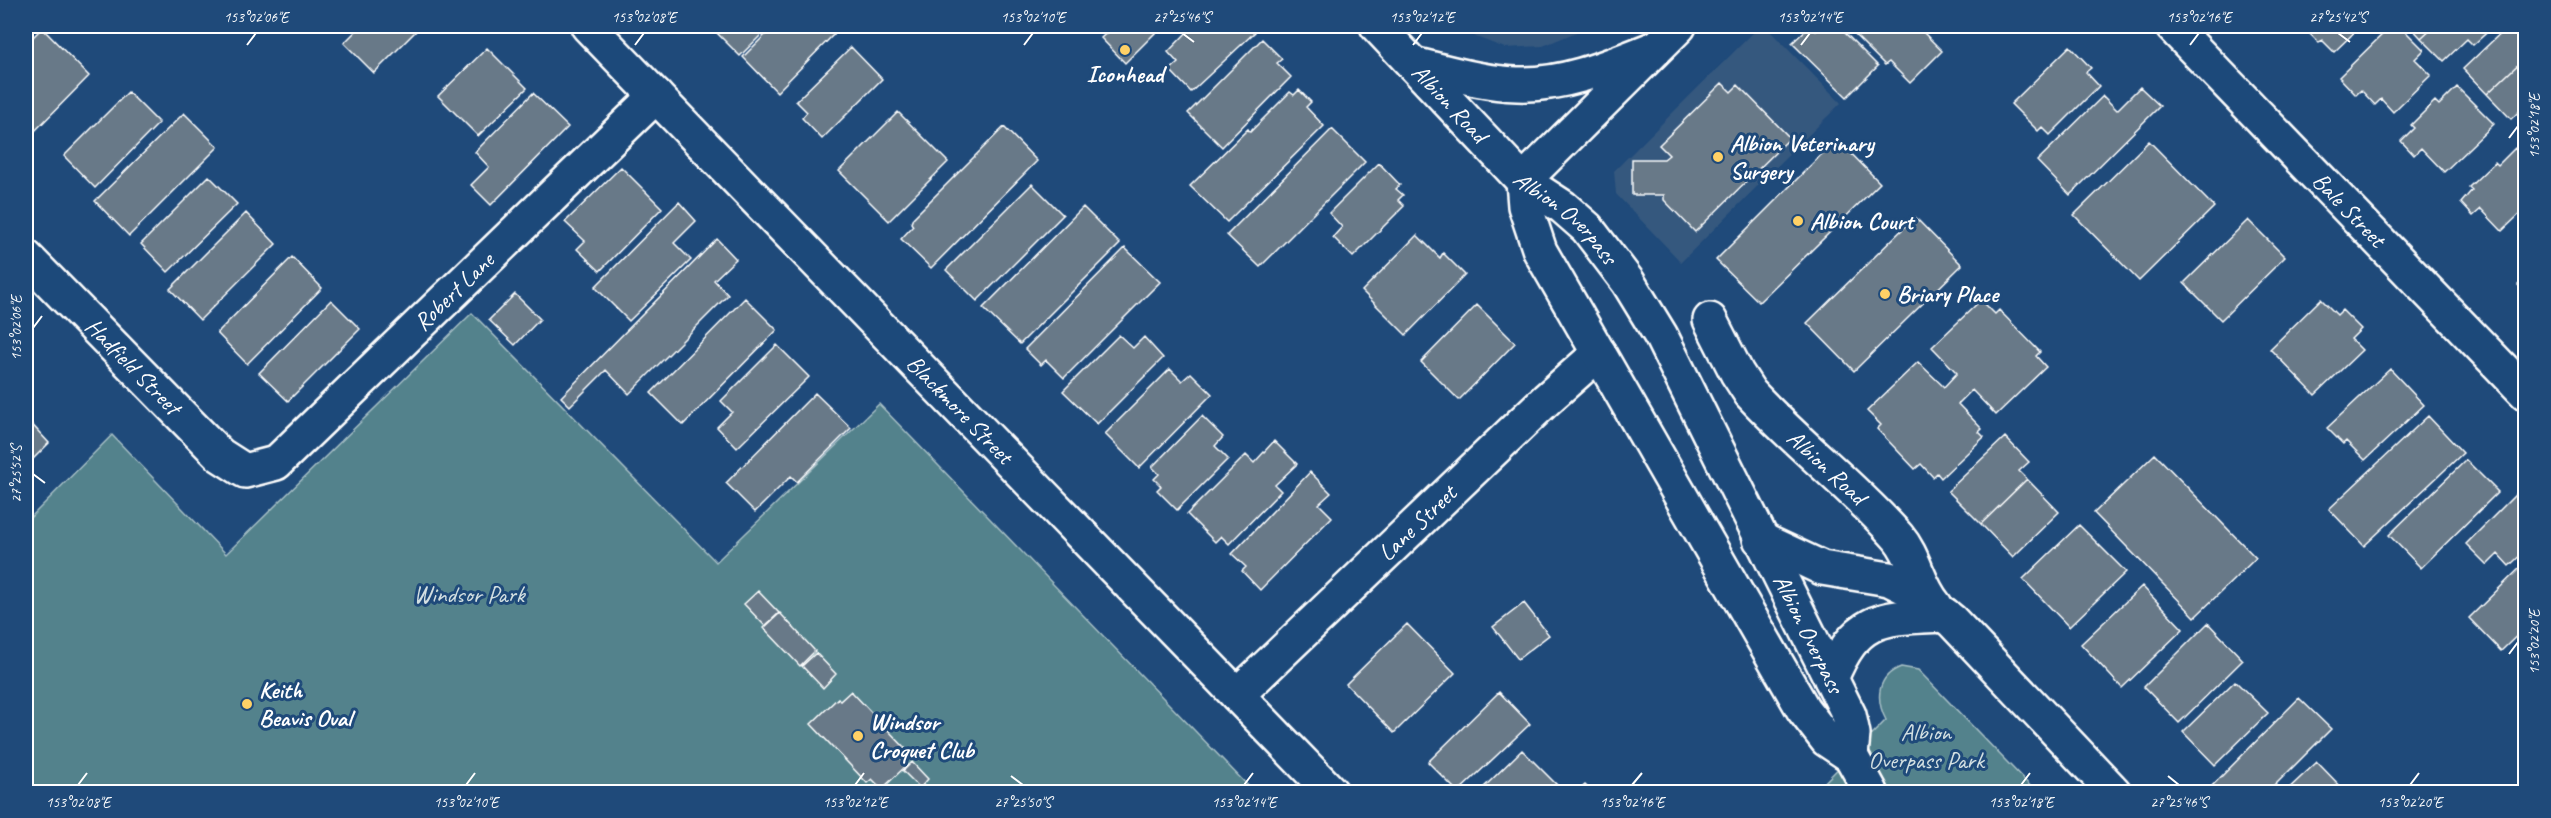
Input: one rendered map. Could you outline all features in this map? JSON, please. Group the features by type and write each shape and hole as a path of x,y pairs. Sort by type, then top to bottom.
{"street":[{"name":"Blackmore Street","path":"588,26 1331,792"},
{"name":"Albion Road","path":"1377,26 1523,181"},
{"path":"1523,181 1679,26"},
{"name":"Bale Street","path":"2172,26 2526,393"},
{"path":"1413,64 1486,81 1530,84 1597,70 1655,48"},
{"name":"Robert Lane","path":"245,471 276,463 656,96"},
{"name":"Albion Overpass","path":"1523,181 1525,206 1537,244 1599,353 1803,709 1827,740 1851,756 1871,792"},
{"name":"Albion Overpass","path":"1523,181 1563,207 1587,228 1628,282 1661,336 1851,723 1853,744 1851,756"},
{"name":"Hadfield Street","path":"26,257 220,455 245,471"},
{"name":"Albion Road","path":"1710,320 1750,393 1865,501 1900,539 1906,547 1923,586 1945,615 2114,792"},
{"name":"Lane Street","path":"1237,695 1599,353"},
{"name":"Albion Road","path":"1760,539 1822,568 1889,579 1915,592 1945,615"},
{"path":"1830,679 1847,647 1870,625 1894,618 1945,615"}],"shaded area":[{"path":"1460,26 1591,26 1543,46 1505,48 1476,37"},
{"path":"1760,26 1765,26 1841,103 1681,262 1616,194 1614,171"}],"green space":[{"name":"Windsor Park","path":"472,313 716,562 879,404 1254,792 26,792 26,522 112,435 226,554"},
{"name":"Albion Overpass Park","path":"1901,667 1918,670 2036,792 1815,792 1886,720 1880,704 1880,689 1887,676"}],"building":[{"path":"361,26 421,26 374,73 344,43"},
{"path":"710,26 770,26 740,56"},
{"path":"774,26 842,26 777,92 743,57"},
{"name":"Iconhead","path":"1114,26 1162,26 1125,63 1101,38"},
{"path":"1193,26 1249,26 1255,32 1191,92 1170,70 1178,63 1168,52"},
{"path":"1810,26 1816,31 1822,26 1838,26 1878,66 1847,97 1792,43"},
{"path":"1846,26 1917,26 1942,51 1910,83 1889,62 1885,65"},
{"path":"2290,26 2361,26 2334,52 2322,40 2319,43 2304,28 2298,34"},
{"path":"2391,26 2400,26 2424,50 2415,59 2431,75 2393,112 2381,99 2375,105 2361,90 2356,95 2339,77"},
{"path":"2410,26 2434,26 2421,38"},
{"path":"2434,26 2494,26 2473,45 2467,39 2444,61 2421,38"},
{"path":"2508,26 2519,28 2526,26 2526,57 2487,94 2463,69"},
{"path":"42,28 89,76 27,139 26,44"},
{"path":"1262,39 1282,59 1277,63 1291,77 1222,147 1188,113"},
{"path":"2070,46 2091,68 2086,72 2099,86 2050,135 2042,127 2038,131 2011,104"},
{"path":"851,47 882,79 822,139 802,118 807,112 796,101"},
{"path":"487,48 527,88 478,136 438,96"},
{"path":"2526,57 2526,105 2511,119 2487,94"},
{"name":"Albion Veterinary Surgery","path":"1722,83 1731,92 1738,85 1790,138 1695,232 1664,200 1664,195 1632,195 1632,159 1664,159 1669,155 1659,145"},
{"path":"2140,87 2160,106 2070,195 2037,161 2103,96 2117,110"},
{"path":"2457,87 2494,124 2444,172 2421,148 2414,155 2401,141 2414,128 2411,125 2435,101 2439,105"},
{"path":"1299,90 1311,102 1306,107 1324,126 1227,222 1190,186 1248,129 1250,132 1290,92 1294,95"},
{"path":"128,92 159,123 95,188 64,156"},
{"path":"533,93 568,127 491,205 471,185 489,167 475,152"},
{"path":"898,112 948,162 889,221 839,171"},
{"path":"184,113 218,147 129,236 95,201"},
{"path":"1004,127 1037,161 931,268 901,239 913,226 911,223 913,218"},
{"path":"1332,129 1365,162 1260,267 1227,235"},
{"name":"Albion Court","path":"1837,139 1880,183 1759,302 1716,260"},
{"path":"2149,141 2214,207 2139,281 2074,215"},
{"path":"2515,148 2526,159 2526,208 2502,231 2481,209 2473,216 2461,203 2472,190 2469,187 2495,162 2498,165"},
{"path":"1379,163 1400,185 1396,189 1403,195 1398,200 1404,206 1353,257 1333,237 1342,227 1329,213"},
{"path":"621,167 662,208 600,271 577,249 585,241 565,222"},
{"path":"209,176 237,204 168,272 141,244"},
{"path":"1032,184 1063,215 977,301 946,270"},
{"path":"679,202 696,221 674,243 691,260 629,321 595,287"},
{"path":"1083,207 1120,244 1020,344 983,308"},
{"path":"246,213 276,244 200,320 170,289"},
{"name":"Briary Place","path":"1915,217 1962,265 1854,371 1807,323"},
{"path":"2248,220 2285,257 2221,320 2184,283"},
{"path":"1417,235 1440,258 1443,253 1465,275 1406,335 1362,291"},
{"path":"717,239 736,259 714,280 728,295 629,394 606,370 570,406 561,397"},
{"path":"1125,248 1160,282 1064,378 1046,360 1041,365 1025,349"},
{"path":"292,257 322,288 247,364 217,333"},
{"path":"2526,278 2526,293 2518,285"},
{"path":"515,294 540,319 515,345 489,320"},
{"path":"745,298 777,330 683,425 651,393"},
{"path":"2321,299 2337,315 2342,310 2361,329 2351,339 2362,350 2315,395 2270,349"},
{"path":"331,300 360,329 288,401 259,373"},
{"path":"1981,300 1995,314 1999,310 2040,352 2036,356 2046,367 1996,415 1972,390 1958,404 1982,429 1979,432 1984,437 1941,478 1937,473 1933,477 1921,464 1915,469 1877,429 1881,425 1867,411 1918,362 1944,387 1957,373 1932,347"},
{"path":"1477,305 1515,343 1459,400 1421,362"},
{"path":"1119,335 1133,348 1144,337 1163,358 1097,424 1063,391"},
{"path":"777,345 809,377 737,448 717,427 732,412 721,401"},
{"path":"1170,369 1182,381 1191,373 1212,394 1139,468 1105,434"},
{"path":"2390,369 2424,405 2365,460 2346,441 2343,444 2327,428"},
{"path":"815,393 851,428 797,482 791,476 755,512 726,483"},
{"path":"1202,416 1223,437 1215,446 1228,459 1177,510 1157,490 1161,486 1154,479 1159,474 1152,467"},
{"path":"2428,416 2463,453 2364,546 2329,509"},
{"path":"26,418 49,443 26,466"},
{"path":"2005,437 2029,462 2019,471 2027,479 1981,524 1948,491"},
{"path":"1274,441 1297,464 1275,485 1281,491 1229,544 1221,536 1215,542 1187,514 1246,455 1254,463"},
{"path":"2155,454 2256,558 2195,617 2094,513"},
{"path":"2466,460 2498,492 2421,568 2389,535"},
{"path":"1310,472 1331,493 1319,504 1332,517 1260,590 1242,571 1246,567 1232,554"},
{"path":"2027,479 2059,512 2013,557 1981,524"},
{"path":"2519,491 2526,497 2526,550 2509,566 2498,554 2487,565 2466,544"},
{"path":"2079,525 2126,572 2069,627 2023,579"},
{"path":"2526,562 2526,627 2501,651 2469,618"},
{"path":"2142,586 2183,629 2122,688 2081,644"},
{"path":"758,591 779,613 765,626 744,604"},
{"path":"1524,603 1549,635 1518,659 1493,627"},
{"path":"780,613 815,651 800,666 764,628"},
{"path":"2208,623 2243,660 2179,723 2144,687"},
{"path":"1407,624 1455,673 1394,733 1346,684"},
{"path":"816,653 836,674 823,688 802,666"},
{"path":"2235,681 2268,713 2215,765 2183,732"},
{"name":"Windsor Croquet Club","path":"851,691 905,748 898,755 907,765 882,789 872,779 867,783 811,724 838,698 840,701"},
{"path":"1499,692 1530,724 1458,792 1428,762"},
{"path":"2299,698 2331,729 2268,792 2238,790 2235,792 2206,792"},
{"path":"1522,750 1559,787 1554,792 1479,792"},
{"path":"912,762 928,779 920,788 903,771"},
{"path":"2317,762 2346,792 2285,792"},
{"path":"1585,785 1592,792 1577,792"}],"place":[{"name":"Iconhead","path":"1125,50"},
{"name":"Albion Veterinary Surgery","path":"1718,157"},
{"name":"Albion Court","path":"1798,221"},
{"name":"Briary Place","path":"1885,294"},
{"name":"Keith Beavis Oval","path":"247,704"},
{"name":"Windsor Croquet Club","path":"858,736"}]}
